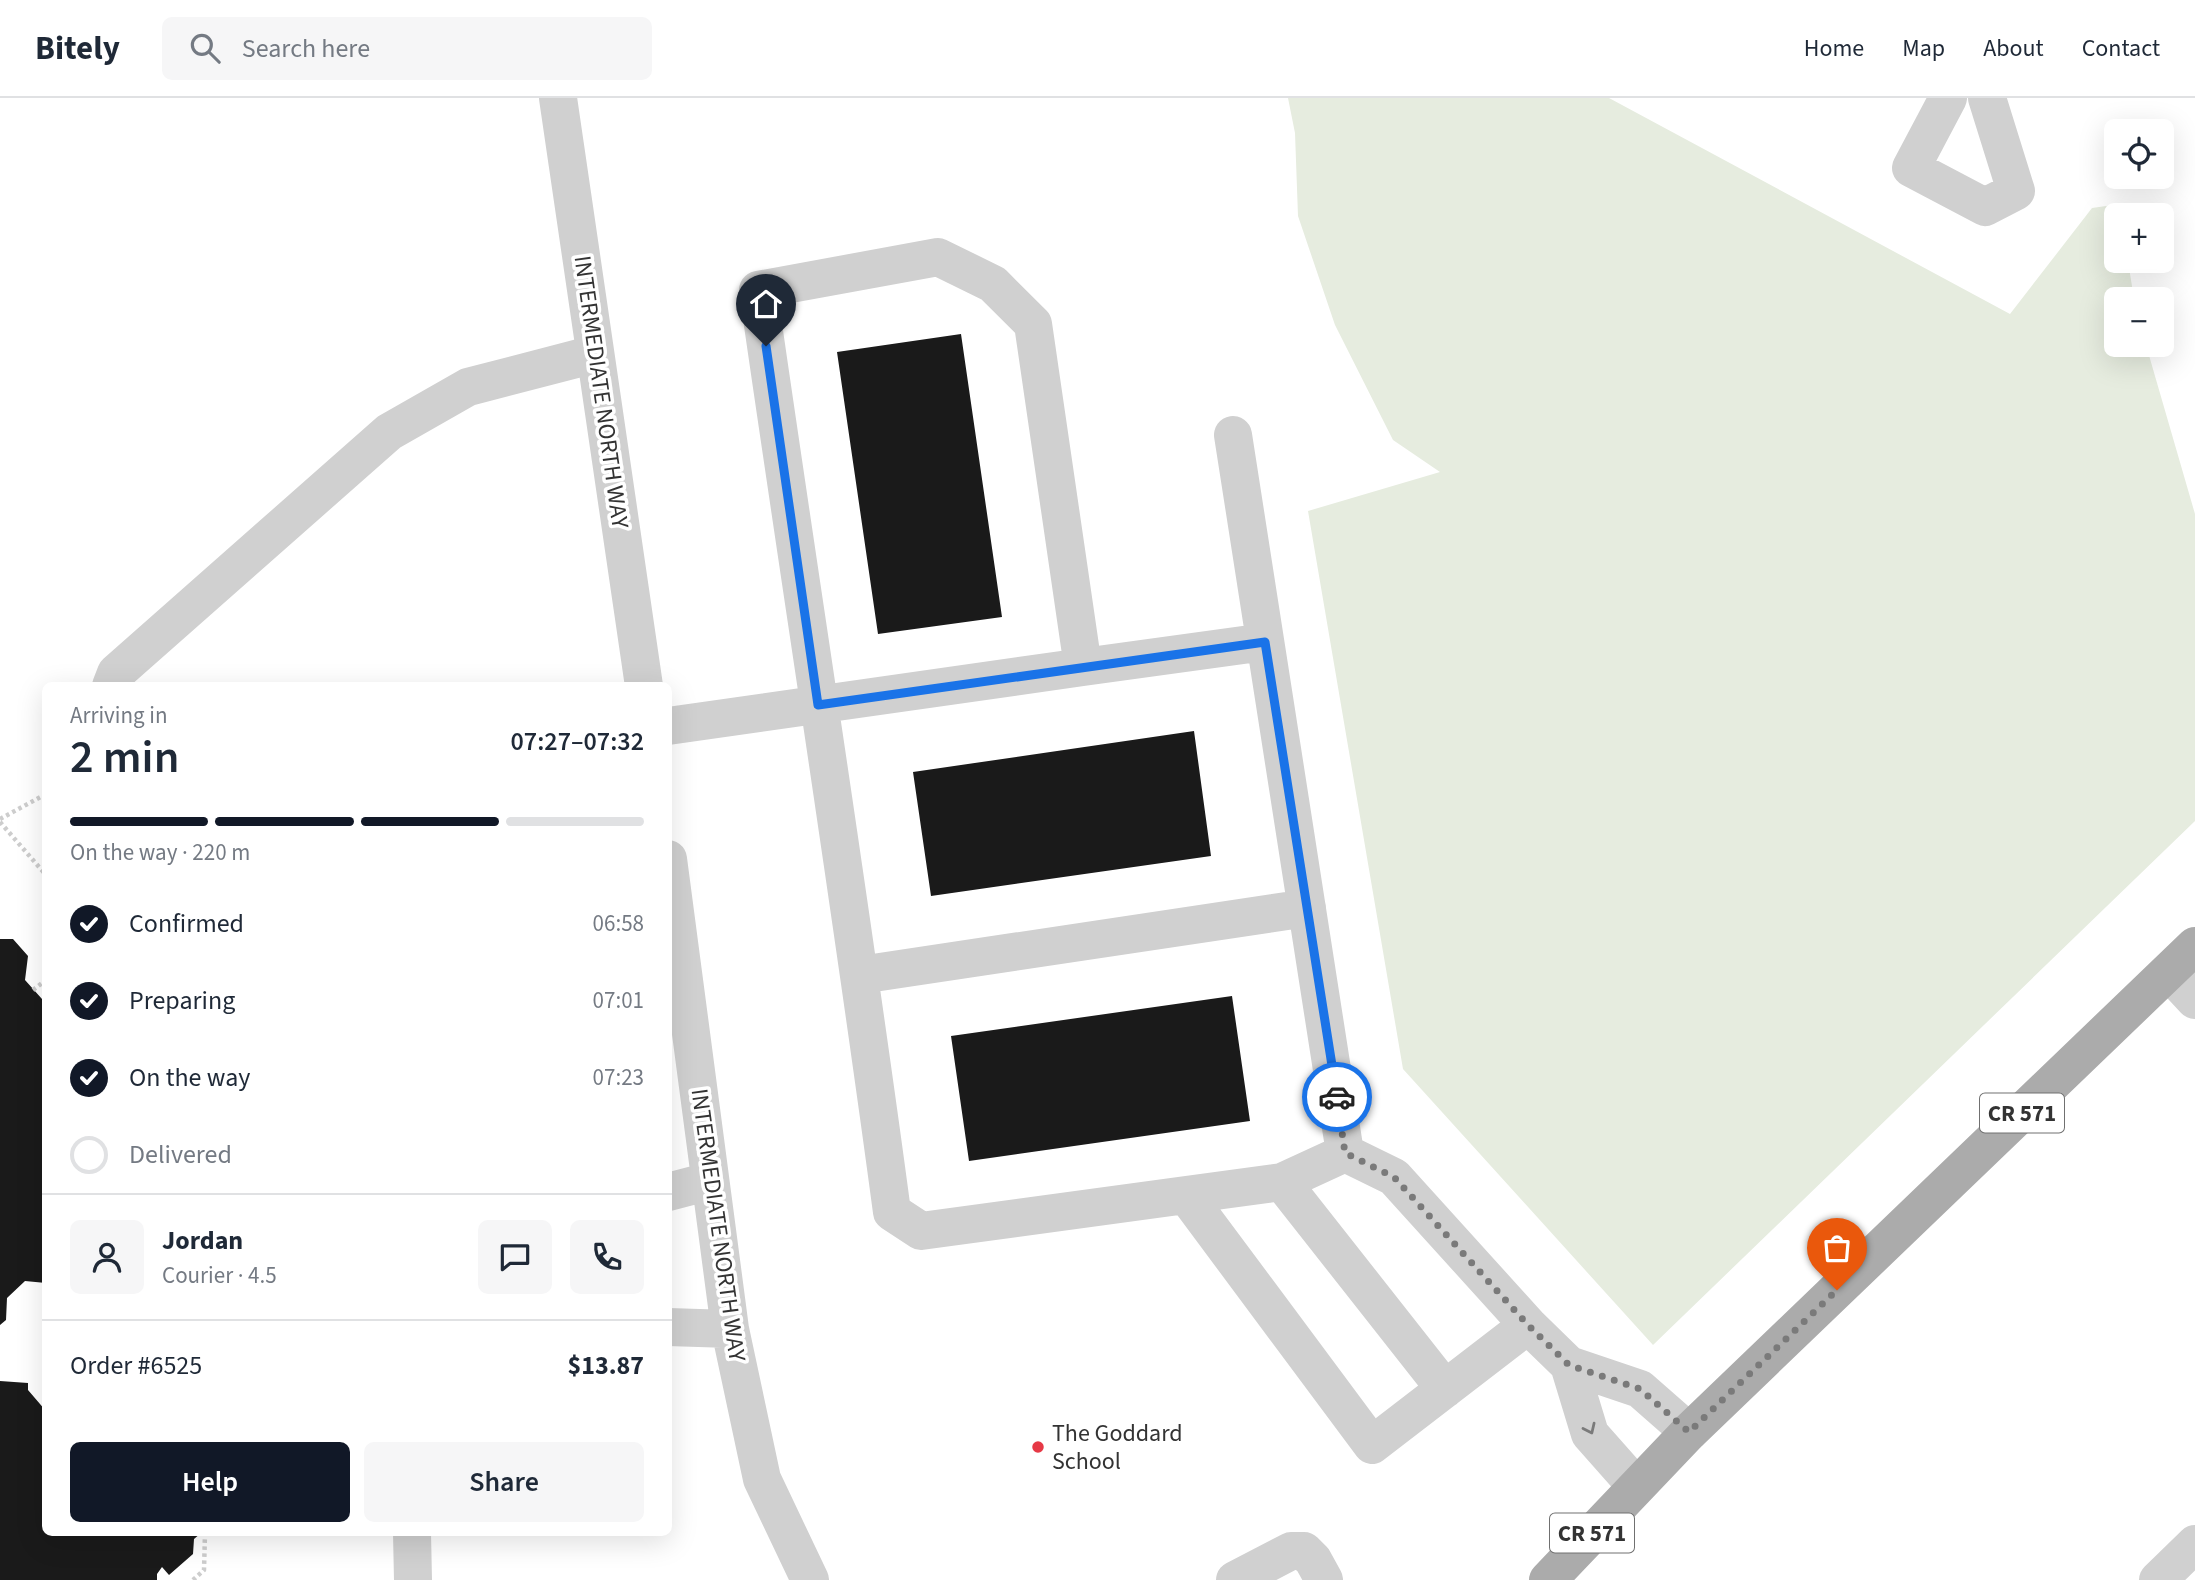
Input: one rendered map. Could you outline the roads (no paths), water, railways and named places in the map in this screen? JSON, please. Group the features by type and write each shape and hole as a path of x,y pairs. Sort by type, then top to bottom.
{"main road":[{"name":"CR 571","path":"1548,1580 1689,1432 2182,959"}],"street":[{"name":"INTERMEDIATE NORTH WAY","path":"558,98 643,682"},
{"path":"1948,98 1911,167 1985,207 2016,191 1987,98"},
{"path":"1083,667 1033,324 993,284 938,257 758,290 860,975 892,1212 921,1231 1282,1182 1345,1153"},
{"path":"113,682 116,673 389,432 468,387 595,354"},
{"path":"1233,435 1345,1153"},
{"path":"672,725 1265,642"},
{"name":"INTERMEDIATE NORTH WAY","path":"672,890 730,1329 762,1479 810,1580"},
{"path":"860,975 1307,908"},
{"path":"2182,959 2195,1000"},
{"path":"1345,1153 1394,1177 1528,1325 1569,1365 1640,1389 1689,1432"},
{"path":"672,1191 710,1181"},
{"path":"1282,1182 1445,1389"},
{"path":"1186,1195 1373,1445 1528,1325"},
{"path":"672,1327 730,1329"},
{"path":"1569,1365 1590,1434 1636,1486"},
{"path":"411,1536 414,1580"},
{"path":"2158,1580 2195,1544"},
{"path":"1235,1580 1292,1551 1304,1551 1324,1580"}],"place":[{"name":"The Goddard School","path":"1038,1447"}]}
